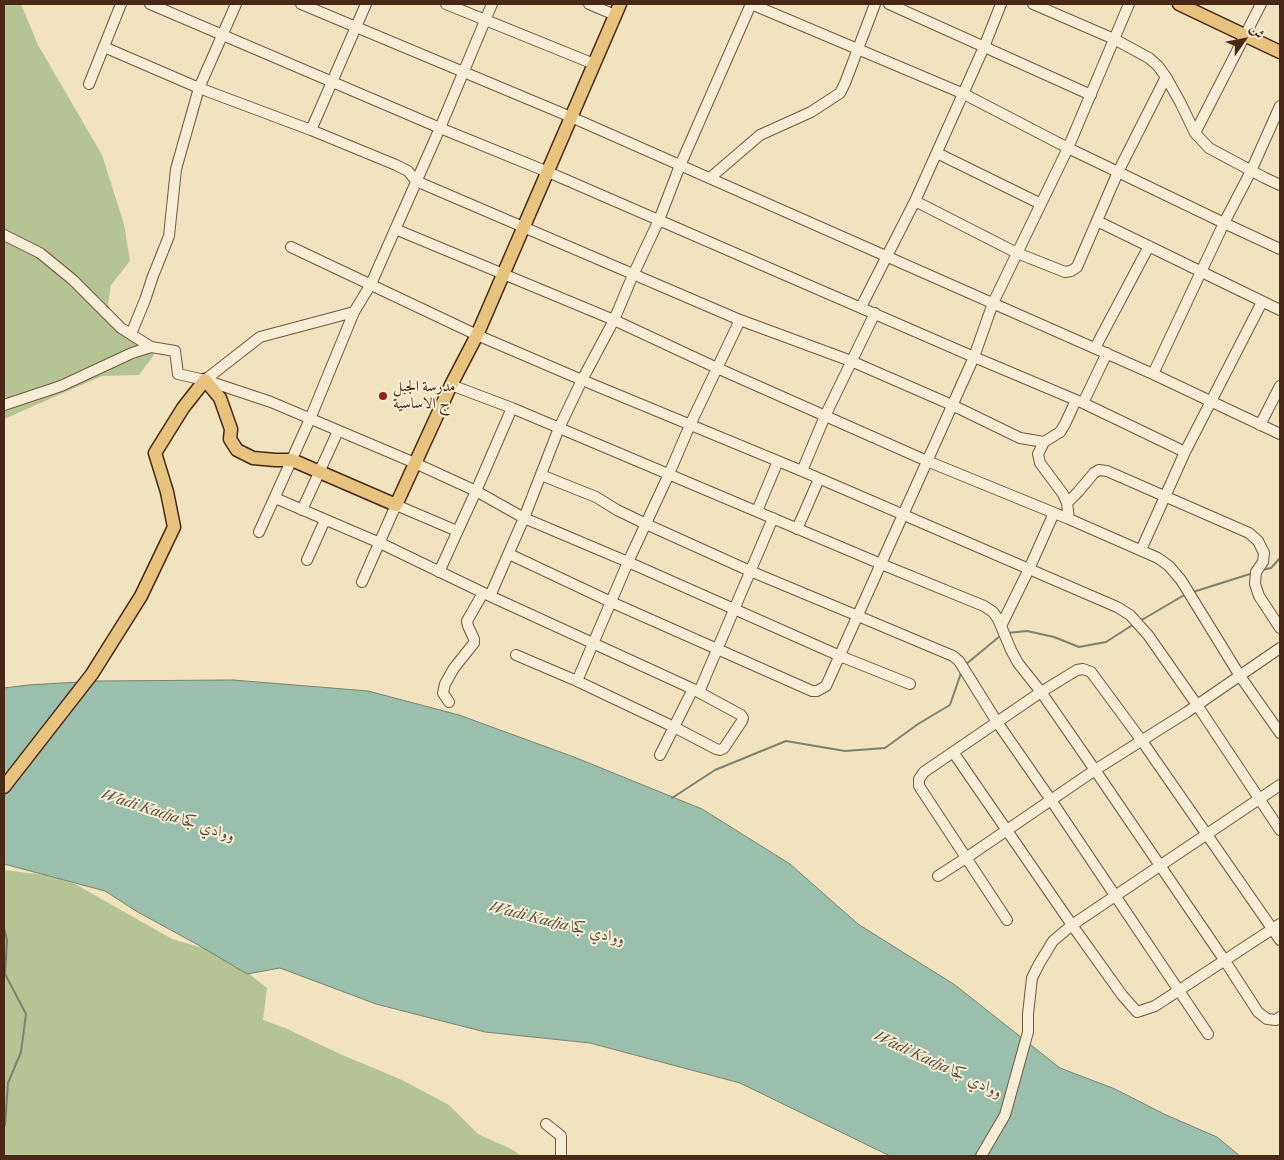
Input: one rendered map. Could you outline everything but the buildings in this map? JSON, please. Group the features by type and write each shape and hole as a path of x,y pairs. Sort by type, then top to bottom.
{"main road":[{"path":"1179,4 1280,52"},
{"path":"4,787 92,674 141,596 174,527 167,492 155,453 183,408 205,380 220,398 231,429 230,439 236,450 253,458 292,460 396,505 451,385 477,335 618,10"}],"street":[{"path":"89,84 121,4"},
{"path":"150,4 861,307 1080,402 1185,452"},
{"path":"131,334 169,236 176,169 199,88 236,4"},
{"path":"302,4 462,72 572,116 1107,353 1280,434"},
{"path":"311,130 366,4"},
{"path":"446,4 594,64"},
{"path":"259,532 310,419 354,312 370,284 440,128 492,4"},
{"path":"589,4 618,10"},
{"path":"449,702 444,693 445,684 449,675 474,643 467,621 486,594 509,554 559,428 614,320 633,274 659,220 680,165 751,4 964,94 1068,148 1280,249"},
{"path":"710,178 760,135 811,112 840,93 875,4"},
{"path":"889,4 1091,95"},
{"path":"861,307 915,201 964,94 1001,4"},
{"path":"1033,4 1114,39 1149,58 1166,77 1195,133 1209,148 1250,171 1280,184"},
{"path":"509,554 611,602 812,691 817,691 826,686 974,357 993,303 1068,148 1129,4"},
{"path":"1195,133 1261,4"},
{"path":"104,47 199,88 311,130 396,165 408,171 416,181 523,228 740,320 851,362 952,405 1020,438 1044,442"},
{"path":"915,201 1017,253 1065,272 1071,271 1077,267 1118,172 1166,77"},
{"path":"1153,374 1280,106"},
{"path":"937,153 1041,204"},
{"path":"1097,221 1280,310"},
{"path":"395,229 614,320 716,368 927,461 1069,519 1158,558 1169,566 1181,580 1240,676 1280,733"},
{"path":"4,235 40,253 73,280 121,328 151,347"},
{"path":"292,246 477,335 819,478 1117,607 1130,615 1148,635 1280,830"},
{"path":"1095,348 1149,246"},
{"path":"1141,550 1185,452 1262,302"},
{"path":"205,380 260,337 354,312"},
{"path":"802,472 825,416 874,313"},
{"path":"577,681 628,562 670,474 716,368 740,320"},
{"path":"4,406 61,386 132,353 151,347 175,350 178,374 205,380 271,402 338,430 476,491 524,518 840,656 910,684"},
{"path":"1069,519 1067,503 1063,494 1040,463 1038,454 1044,442 1060,432 1066,424 1107,353"},
{"path":"451,385 512,408 670,474 984,606 993,612 1018,663 1041,692 1095,770 1258,1012 1268,1019 1276,1020 1280,1017"},
{"path":"1260,425 1280,386"},
{"path":"439,572 512,408"},
{"path":"302,510 338,430"},
{"path":"757,511 778,461"},
{"path":"1067,503 1094,474 1099,470 1106,471 1249,533 1258,541 1264,553 1263,562 1256,572 1255,584 1259,596 1280,628"},
{"path":"541,475 596,497 617,510 750,572 953,656 959,661 997,722 1208,1034"},
{"path":"798,529 819,478"},
{"path":"275,498 380,543 486,594 696,690 741,715 743,718 724,748 716,749 577,681 516,655"},
{"path":"362,582 396,505 457,531"},
{"path":"1001,626 1054,513"},
{"path":"660,756 716,649 772,518"},
{"path":"307,560 325,520"},
{"path":"938,876 1280,648"},
{"path":"1007,920 919,786 919,779 924,772 1041,692 1077,670 1083,669 1090,672 1142,741 1276,926 1280,940"},
{"path":"953,752 1072,925 1122,995 1137,1012 1155,1006 1276,926"},
{"path":"981,1156 1005,1115 1028,1032 1032,978 1052,941 1072,925 1280,785"},
{"path":"546,1124 561,1136 561,1156"}],"shaded area":[{"path":"4,4 21,4 38,45 102,155 124,224 130,261 111,285 108,304 112,313 154,355 139,375 102,376 4,419"},
{"path":"4,870 45,875 75,884 172,939 224,954 267,988 263,1020 402,1080 449,1105 478,1134 522,1156 4,1156"}],"water":[{"name":"Wadi Kadja ووادي كجا","path":"233,680 368,691 459,715 574,757 702,809 790,864 858,924 955,985 1060,1068 1115,1089 1164,1114 1217,1137 1240,1156 890,1156 740,1083 590,1043 485,1032 376,1004 280,968 247,974 136,911 105,891 4,864 4,688 96,681"}],"waterway":[{"path":"1262,570 1271,568 1280,558"},
{"path":"1193,592 1253,573"},
{"path":"1140,621 1186,594"},
{"path":"1007,633 1027,631 1054,637 1079,647 1106,642 1134,624"},
{"path":"965,665 1000,636"},
{"path":"672,798 715,770 786,741 845,751 885,748 918,724 950,705 961,673"},
{"path":"4,928 7,940 5,974 26,1014 21,1052 8,1083 4,1126"}],"place":[{"name":"مدرسة الجبل ج الاساسية","path":"383,396"}]}
